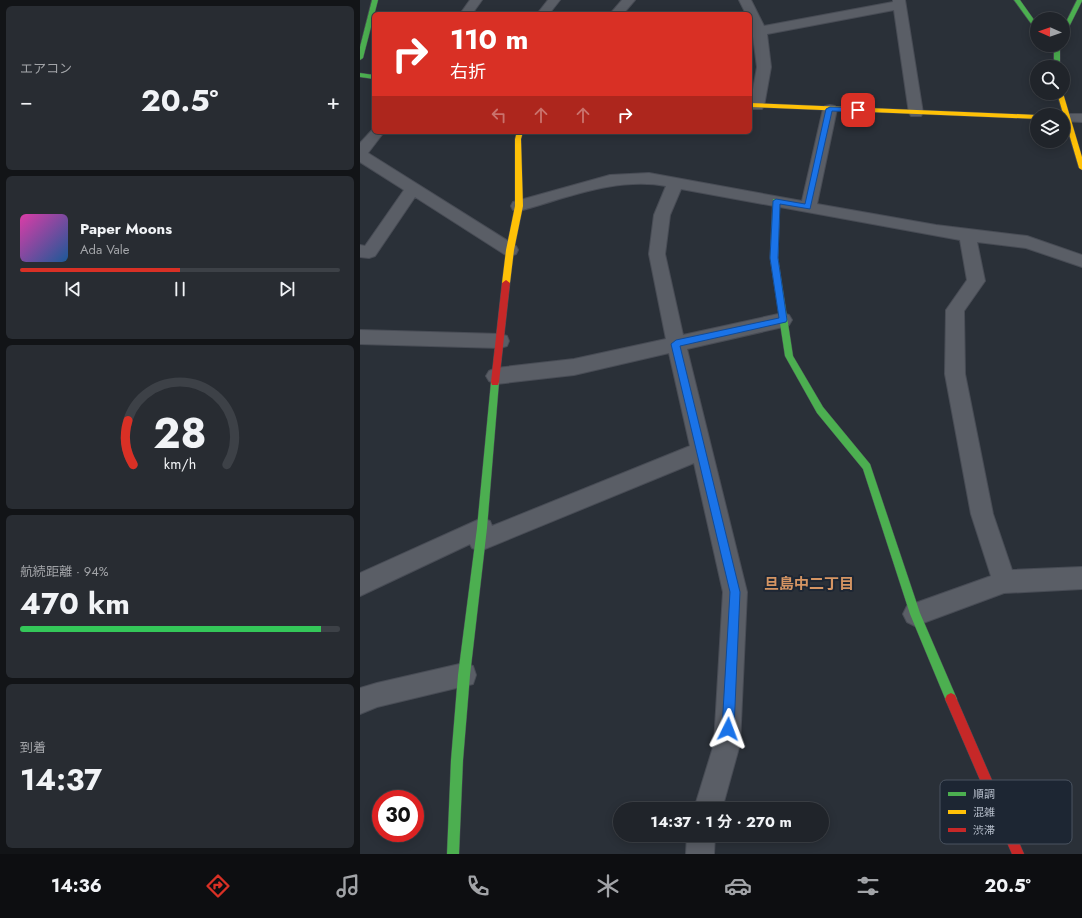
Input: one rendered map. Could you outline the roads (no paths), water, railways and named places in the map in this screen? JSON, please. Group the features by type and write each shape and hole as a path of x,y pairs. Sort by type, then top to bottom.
{"main road":[{"path":"360,58 375,0"},
{"path":"1017,0 1030,18"},
{"path":"1070,19 1080,0"},
{"path":"360,75 372,77"},
{"path":"753,106 1030,117"},
{"path":"1070,133 1082,168"},
{"path":"453,854 457,760 464,675 481,535 510,250 520,206 518,139 519,134"},
{"path":"776,201 774,258 789,356 820,410 867,467 915,614 986,780"},
{"path":"1014,844 1018,854"}],"street":[{"path":"467,12 476,0"},
{"path":"545,12 554,0"},
{"path":"618,12 629,0"},
{"path":"745,0 751,12"},
{"path":"760,31 899,3 916,113"},
{"path":"752,14 760,31 764,67 753,106"},
{"path":"808,207 830,109"},
{"path":"1070,118 1082,118"},
{"path":"375,134 360,154 510,250"},
{"path":"520,206 610,180 649,178 936,231 1027,242 1082,261"},
{"path":"676,182 662,215 657,254 676,344 735,592 727,744 710,802"},
{"path":"360,251 369,252 413,188"},
{"path":"967,235 976,281 955,310 955,374 982,514 1004,582"},
{"path":"496,376 574,367 783,320"},
{"path":"360,337 500,341"},
{"path":"360,585 481,535 701,451"},
{"path":"915,614 1004,582 1082,578"},
{"path":"360,701 377,695 464,675"},
{"path":"700,854 701,842"}],"district":[{"name":"旦島中二丁目","path":"809,584"}]}
